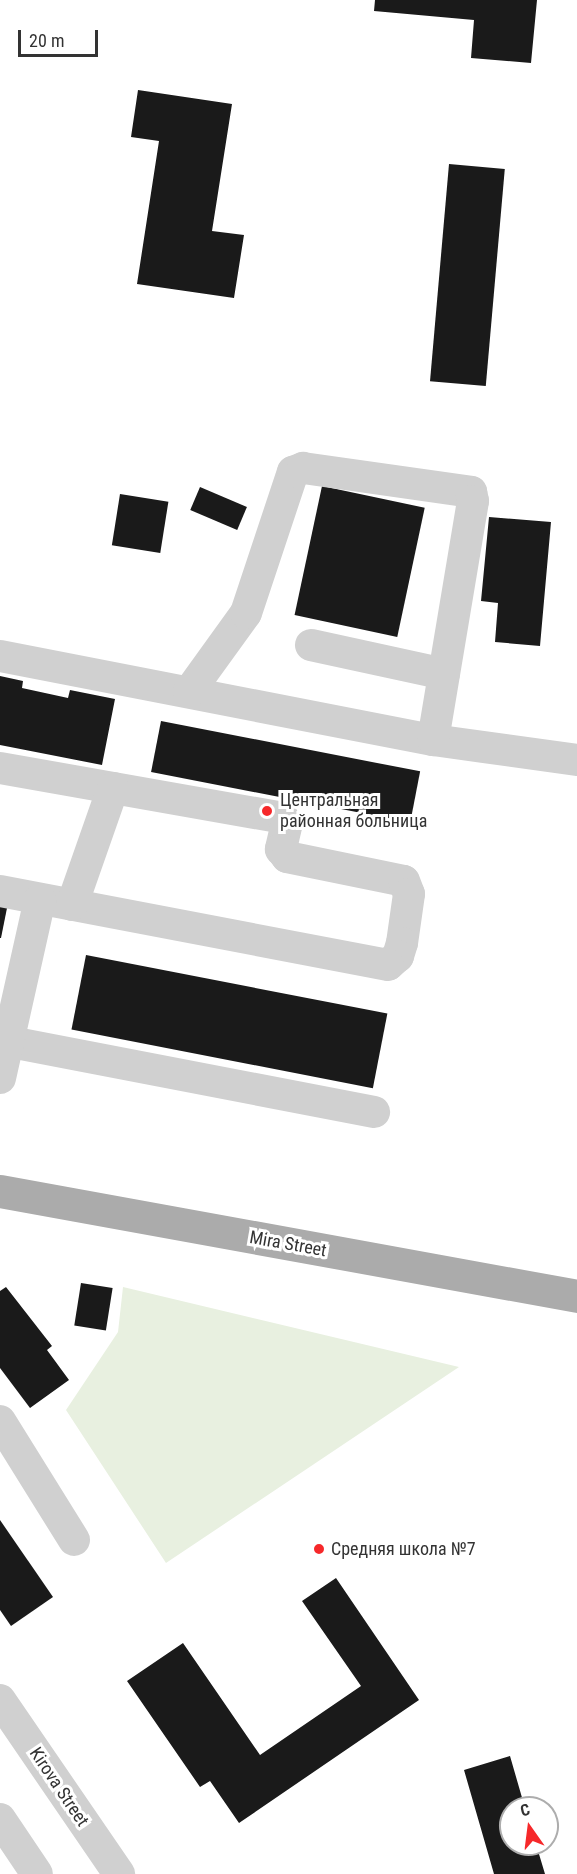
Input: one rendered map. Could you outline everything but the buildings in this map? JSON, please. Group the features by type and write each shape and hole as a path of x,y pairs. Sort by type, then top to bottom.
{"main road":[{"name":"Mira Street","path":"0,1191 577,1296"}],"street":[{"path":"189,692 246,613 292,472 303,468 471,492 473,495 433,740"},
{"path":"311,645 444,674"},
{"path":"0,656 433,740 577,760"},
{"path":"0,768 282,818 286,827 281,849 287,857 404,881 409,894 402,943 398,956 388,965 0,891"},
{"path":"72,905 113,788"},
{"path":"0,1078 4,1040 40,899"},
{"path":"4,1040 374,1112"},
{"path":"0,1421 74,1540"},
{"name":"Kirova Street","path":"0,1700 119,1874"},
{"path":"0,1819 37,1874"}],"green space":[{"path":"123,1287 459,1367 166,1563 66,1410 118,1332"}],"place":[{"name":"Центральная районная больница","path":"267,811"},
{"name":"Средняя школа №7","path":"319,1549"}]}
